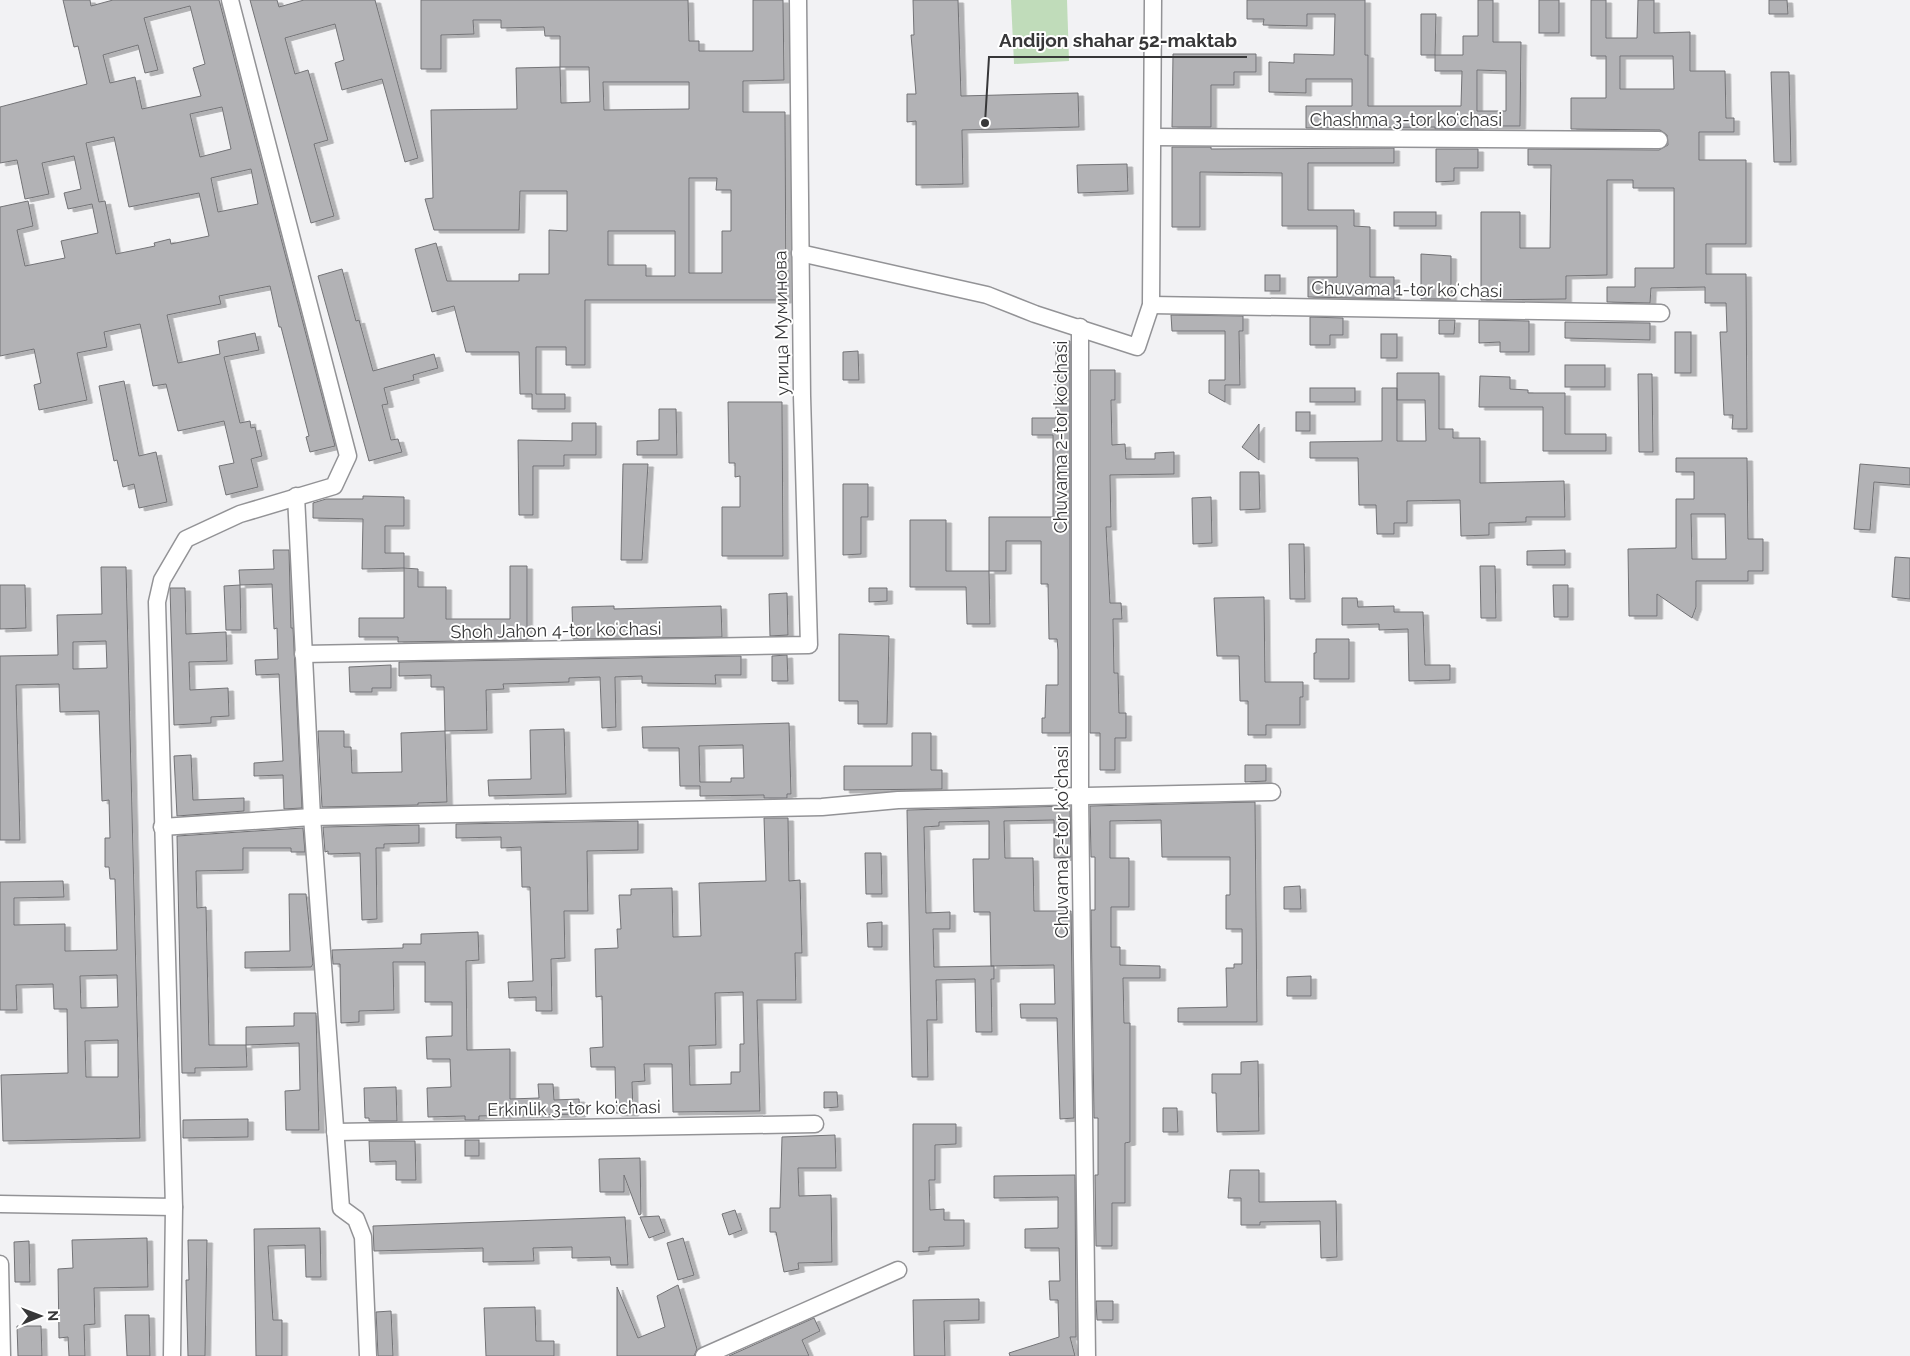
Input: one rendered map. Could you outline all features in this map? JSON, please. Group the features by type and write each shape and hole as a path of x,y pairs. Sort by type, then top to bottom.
{"street":[{"path":"172,1356 174,1207 157,602 162,580 186,539 240,514 334,486 348,456 230,0"},
{"name":"улица Муминова","path":"798,0 800,254 809,645"},
{"path":"800,254 987,295 1035,314 1137,347 1151,305 1153,0"},
{"name":"Chashma 3-tor koʻchasi","path":"1153,137 1659,140"},
{"name":"Chuvama 1-tor koʻchasi","path":"1151,305 1662,313"},
{"name":"Chuvama 2-tor koʻchasi","path":"1080,327 1080,796 1086,1356"},
{"path":"296,496 312,817 334,1132 342,1208 356,1219 363,1237 368,1356"},
{"name":"Shoh Jahon 4-tor koʻchasi","path":"304,654 809,645"},
{"path":"162,827 312,817 822,807 898,800 1272,792"},
{"name":"Erkinlik 3-tor koʻchasi","path":"334,1132 815,1124"},
{"path":"0,1204 174,1207"},
{"path":"0,1264 2,1356"},
{"path":"704,1356 898,1270"}],"green space":[{"path":"1011,0 1067,0 1069,61 1014,64"}],"building":[{"path":"63,0 90,0 91,6 113,0 219,0 335,446 310,452 306,437 309,436 281,327 279,327 270,286 219,296 221,304 167,315 178,363 220,354 218,341 255,333 259,350 224,357 240,423 250,421 251,428 255,427 262,456 251,459 258,487 226,495 219,466 234,463 224,421 178,431 166,384 153,386 140,324 104,332 107,347 77,353 87,400 39,410 34,385 41,383 34,349 0,356 0,207 28,201 33,226 17,230 25,266 65,258 61,241 98,233 92,204 68,209 64,193 81,189 74,156 42,163 49,194 25,199 17,160 0,163 0,107 87,84 78,46 74,47","holes":["190,6 205,64 193,68 201,96 142,109 135,77 110,83 103,55 138,45 145,73 158,70 144,18","222,107 231,149 200,157 190,114","114,137 129,207 199,193 209,236 171,244 170,239 154,243 155,246 116,254 105,201 99,202 86,143","251,169 258,204 218,212 211,178"]},
{"path":"250,0 277,0 279,7 304,0 375,0 418,158 405,162 382,79 342,90 335,63 344,60 335,24 285,38 295,74 308,70 328,140 314,144 334,216 311,223"},
{"path":"421,0 688,0 689,41 699,41 699,51 753,51 753,0 783,0 784,80 743,81 743,112 785,112 786,300 585,300 585,365 566,365 566,347 536,347 536,394 565,394 565,409 532,409 532,394 520,394 519,352 466,352 454,306 432,312 415,249 436,243 447,281 519,281 519,274 549,274 549,230 567,231 567,191 520,191 519,230 434,230 425,199 433,198 431,110 517,109 516,68 560,67 560,36 545,36 544,27 501,28 501,20 473,20 474,34 441,35 441,69 421,69","holes":["560,67 589,67 590,102 561,103","603,82 689,82 689,109 604,110","689,178 717,178 716,190 731,190 731,231 722,231 722,273 689,273","608,231 675,231 675,276 646,276 646,265 608,265"]},
{"path":"913,0 958,0 961,96 1078,93 1079,127 962,130 963,184 916,185 916,121 907,122 907,94 916,94 911,35 914,35"},
{"path":"1247,0 1365,0 1365,55 1368,55 1368,106 1461,106 1462,71 1435,71 1435,55 1463,55 1463,36 1478,36 1478,0 1493,0 1493,42 1521,42 1520,126 1478,126 1478,129 1435,129 1435,127 1306,128 1306,106 1352,106 1352,79 1306,79 1306,93 1269,92 1269,62 1294,63 1294,54 1334,55 1335,14 1307,14 1307,26 1263,25 1264,19 1247,19","holes":["1477,70 1506,71 1506,111 1477,111"]},
{"path":"1539,0 1559,0 1559,33 1539,33"},
{"path":"1591,0 1606,0 1606,38 1637,38 1638,0 1654,0 1654,33 1690,32 1690,71 1725,71 1726,118 1734,118 1734,132 1699,132 1699,160 1746,160 1746,244 1706,244 1706,274 1746,274 1747,429 1732,429 1733,415 1724,415 1720,332 1727,332 1726,303 1705,303 1705,287 1651,288 1650,303 1607,302 1607,287 1635,287 1635,268 1674,268 1674,188 1633,188 1633,180 1607,180 1607,275 1566,276 1566,299 1481,300 1481,212 1520,212 1520,248 1550,248 1551,165 1528,165 1528,149 1659,150 1668,145 1667,135 1660,130 1571,129 1571,98 1606,98 1606,56 1591,56","holes":["1620,56 1673,56 1674,89 1620,89"]},
{"path":"1769,0 1787,0 1788,14 1769,14"},
{"path":"1421,14 1436,14 1435,55 1421,55"},
{"path":"1173,54 1256,54 1256,72 1234,72 1234,85 1211,85 1211,127 1172,127"},
{"path":"1771,72 1789,72 1791,162 1774,162"},
{"path":"1172,147 1211,147 1211,149 1394,148 1394,163 1308,163 1308,210 1354,210 1354,226 1370,227 1370,277 1394,277 1394,299 1308,297 1308,277 1337,277 1337,226 1282,226 1282,173 1200,172 1200,227 1172,227"},
{"path":"1436,149 1478,149 1478,168 1454,168 1454,181 1436,182"},
{"path":"1127,164 1128,191 1078,193 1077,165"},
{"path":"1394,212 1436,212 1436,226 1394,226"},
{"path":"1421,254 1451,256 1451,299 1421,299"},
{"path":"342,269 356,321 359,320 373,371 434,354 438,368 413,375 414,380 384,388 388,404 382,405 391,440 398,439 402,452 369,461 318,276"},
{"path":"1265,275 1280,275 1280,291 1265,291"},
{"path":"1171,315 1243,316 1243,331 1239,331 1240,385 1225,385 1225,402 1209,393 1209,380 1225,380 1225,331 1172,331"},
{"path":"1310,317 1343,318 1343,335 1330,335 1330,345 1310,345"},
{"path":"1439,320 1455,320 1454,334 1439,334"},
{"path":"1479,320 1529,321 1529,352 1500,352 1500,342 1479,343"},
{"path":"1565,322 1650,323 1650,340 1565,338"},
{"path":"1675,332 1691,332 1691,373 1675,373"},
{"path":"1381,334 1397,334 1397,358 1381,358"},
{"path":"1056,341 1070,341 1070,733 1042,733 1042,718 1045,718 1046,685 1058,685 1058,650 1057,639 1049,639 1048,584 1041,584 1041,541 1006,541 1006,571 989,571 989,517 1053,517 1053,435 1032,435 1032,418 1056,418"},
{"path":"858,351 859,380 843,380 843,352"},
{"path":"1565,365 1605,365 1605,387 1565,387"},
{"path":"1090,370 1115,370 1115,400 1111,400 1112,445 1125,444 1126,459 1155,459 1155,453 1174,452 1174,474 1110,475 1111,527 1106,527 1110,603 1121,603 1122,619 1113,619 1114,673 1118,673 1119,713 1126,713 1126,738 1115,738 1115,770 1100,770 1100,733 1090,733"},
{"path":"1397,373 1439,373 1439,429 1453,429 1453,438 1480,438 1480,483 1564,481 1565,517 1526,517 1526,522 1489,523 1489,535 1461,536 1460,500 1407,501 1407,523 1394,523 1394,534 1377,534 1376,505 1359,505 1358,458 1310,458 1310,442 1382,441 1382,388 1397,388","holes":["1397,400 1425,400 1426,441 1397,441"]},
{"path":"1638,374 1652,374 1653,452 1639,452"},
{"path":"1480,376 1510,377 1510,389 1528,390 1528,393 1565,393 1565,434 1606,434 1606,451 1543,451 1543,407 1479,407"},
{"path":"124,381 139,456 156,452 167,502 139,508 134,484 123,487 117,460 114,461 99,386"},
{"path":"1310,388 1355,388 1355,402 1310,402"},
{"path":"728,402 782,402 783,556 722,556 722,507 740,507 740,476 735,477 735,463 729,463"},
{"path":"659,409 676,409 677,455 637,455 637,441 659,440"},
{"path":"1296,412 1310,412 1310,431 1296,431"},
{"path":"572,423 596,423 596,455 564,455 564,466 533,466 533,515 519,515 518,440 572,441"},
{"path":"1259,424 1259,460 1242,447"},
{"path":"1676,458 1747,458 1748,539 1763,539 1763,571 1748,571 1748,581 1696,581 1696,607 1692,618 1657,594 1657,616 1629,616 1628,549 1676,548 1676,499 1694,499 1694,472 1676,472","holes":["1691,514 1725,514 1726,559 1692,559"]},
{"path":"623,464 648,464 642,560 621,560"},
{"path":"1860,464 1910,468 1910,485 1874,482 1870,530 1854,529"},
{"path":"1240,472 1259,472 1260,509 1240,510"},
{"path":"843,484 868,484 868,517 861,517 861,554 843,555"},
{"path":"363,496 404,497 404,526 385,526 385,553 404,553 404,568 362,569 363,519 313,518 313,503 326,499 363,499"},
{"path":"1211,497 1212,543 1193,544 1192,498"},
{"path":"910,520 946,520 946,571 989,571 990,624 967,624 966,587 910,587"},
{"path":"1289,544 1304,544 1305,599 1290,599"},
{"path":"273,550 289,550 291,628 293,628 302,808 284,809 283,775 254,776 254,763 283,761 279,674 256,675 255,660 278,659 277,628 274,629 272,584 240,585 239,570 274,569"},
{"path":"1565,550 1565,565 1527,565 1527,551"},
{"path":"1895,557 1910,558 1910,599 1892,597"},
{"path":"510,566 527,566 527,640 398,642 398,637 359,637 359,618 404,618 404,568 418,569 418,587 446,587 446,619 510,619"},
{"path":"1480,566 1495,566 1496,618 1481,618"},
{"path":"101,567 126,567 140,1138 3,1141 1,1075 68,1073 67,1009 54,1009 53,984 16,985 17,1010 0,1010 0,882 63,881 64,897 14,898 14,925 65,924 65,951 117,950 115,879 110,879 109,867 105,867 105,838 110,838 109,800 102,801 99,711 60,712 59,684 16,685 20,840 0,840 0,656 58,655 57,615 102,614","holes":["106,641 107,668 73,669 73,642","117,975 118,1007 81,1008 80,976","118,1040 118,1077 86,1077 85,1041"]},
{"path":"0,585 25,585 26,628 0,629"},
{"path":"240,585 241,630 226,630 224,586"},
{"path":"1553,585 1568,585 1568,617 1554,617"},
{"path":"170,588 185,588 186,634 226,632 227,661 189,662 190,690 228,688 229,716 211,717 211,723 174,725"},
{"path":"869,588 887,588 887,601 869,602"},
{"path":"787,593 788,635 770,636 769,594"},
{"path":"1264,597 1265,682 1303,682 1303,697 1300,697 1300,725 1266,725 1266,735 1248,735 1248,701 1240,701 1239,656 1217,656 1214,598"},
{"path":"1342,598 1357,598 1358,607 1394,606 1394,612 1423,612 1425,665 1450,665 1450,680 1409,681 1408,629 1379,630 1379,624 1342,625"},
{"path":"614,606 614,609 721,606 722,637 573,639 572,607"},
{"path":"839,634 889,636 887,724 858,724 858,701 839,701"},
{"path":"1316,639 1349,639 1349,679 1314,679"},
{"path":"787,655 788,681 772,681 772,656"},
{"path":"741,656 741,675 715,675 716,684 642,683 642,676 615,677 616,727 602,728 600,677 569,678 569,682 503,684 504,689 486,690 487,730 445,731 444,687 431,687 431,675 399,676 399,662"},
{"path":"391,665 391,688 372,688 372,692 350,692 349,667"},
{"path":"789,723 791,794 787,794 787,798 764,798 764,795 700,796 700,786 680,786 679,748 643,748 642,727","holes":["743,745 744,778 731,778 731,782 700,782 699,746"]},
{"path":"564,729 566,794 489,796 488,780 531,779 530,730"},
{"path":"318,731 344,731 344,747 351,747 352,773 402,772 401,733 445,731 447,802 418,803 418,805 322,807"},
{"path":"912,733 931,733 931,770 942,770 942,789 844,790 844,766 912,766"},
{"path":"191,755 193,800 244,798 244,811 177,816 174,756"},
{"path":"1245,765 1266,765 1266,781 1245,782"},
{"path":"1255,802 1257,1022 1178,1022 1178,1008 1227,1007 1226,968 1234,968 1234,964 1242,964 1242,929 1226,929 1226,895 1230,895 1230,857 1162,857 1161,820 1110,821 1110,858 1129,858 1129,907 1111,907 1111,947 1120,947 1120,965 1160,966 1160,978 1123,978 1124,1023 1130,1023 1130,1142 1125,1143 1125,1203 1112,1203 1112,1246 1096,1246 1095,1175 1098,1175 1098,1118 1094,1118 1091,910 1095,910 1095,857 1091,857 1090,806"},
{"path":"1070,806 1071,857 1054,858 1054,820 1004,821 1005,858 1033,858 1034,911 1071,911 1074,1118 1060,1119 1057,1018 1021,1018 1020,1004 1055,1004 1054,965 991,966 994,966 994,979 991,979 992,1032 976,1032 975,979 936,980 937,1020 927,1020 928,1077 912,1077 907,810","holes":["989,821 989,859 973,859 974,912 990,912 991,966 934,967 933,929 950,929 950,912 926,913 924,827 939,826 939,822"]},
{"path":"764,818 788,818 789,881 800,880 802,953 795,953 796,1000 757,1000 760,1111 673,1112 672,1064 644,1064 645,1081 632,1082 633,1113 616,1113 615,1067 591,1067 590,1048 603,1047 602,996 596,997 595,949 618,948 617,929 621,929 619,895 631,895 631,889 672,888 673,937 701,936 699,883 766,881","holes":["743,992 744,1044 740,1044 740,1072 731,1072 731,1084 690,1085 689,1046 716,1045 715,993"]},
{"path":"638,821 638,850 587,851 588,911 564,911 565,958 551,959 552,1011 536,1011 536,997 509,998 508,982 533,981 530,887 522,887 521,847 501,848 501,837 456,838 456,824"},
{"path":"419,825 419,843 384,844 384,848 376,848 377,919 362,920 360,853 328,854 328,851 325,852 323,827"},
{"path":"303,828 305,852 291,852 291,848 243,848 243,870 196,871 197,908 206,907 209,1045 246,1045 247,1067 195,1068 195,1073 182,1073 177,836"},
{"path":"865,853 881,853 882,894 866,894"},
{"path":"1300,886 1301,909 1284,909 1284,887"},
{"path":"289,894 306,894 313,964 311,967 245,968 245,952 290,951"},
{"path":"882,922 882,947 868,947 867,923"},
{"path":"478,932 479,960 466,961 467,1050 510,1049 510,1099 539,1098 538,1084 553,1084 554,1100 579,1099 580,1114 479,1116 479,1120 465,1120 465,1116 428,1117 427,1088 451,1087 450,1059 427,1059 426,1037 452,1036 452,1002 425,1002 425,962 393,962 394,1010 359,1011 359,1022 341,1023 340,964 333,964 332,950 403,948 403,944 421,944 421,934"},
{"path":"1311,976 1311,996 1287,996 1287,977"},
{"path":"294,1013 316,1013 319,1130 286,1130 285,1091 300,1090 299,1043 246,1045 246,1027 294,1026"},
{"path":"1258,1061 1259,1131 1217,1132 1216,1093 1212,1093 1212,1074 1241,1074 1241,1062"},
{"path":"396,1087 397,1121 369,1121 369,1118 365,1118 364,1088"},
{"path":"824,1092 837,1092 838,1107 824,1108"},
{"path":"1163,1108 1177,1108 1178,1132 1163,1132"},
{"path":"248,1119 248,1137 183,1138 183,1120"},
{"path":"913,1124 956,1124 956,1144 935,1145 935,1180 929,1180 930,1210 944,1209 944,1220 964,1220 964,1246 929,1247 929,1251 913,1252"},
{"path":"835,1135 836,1168 798,1168 799,1196 831,1195 832,1262 798,1263 799,1269 784,1272 776,1232 770,1232 770,1208 780,1208 782,1137"},
{"path":"465,1140 479,1140 479,1156 465,1156"},
{"path":"369,1141 415,1141 416,1180 396,1180 396,1161 370,1162"},
{"path":"640,1158 641,1214 639,1215 624,1175 624,1192 600,1192 599,1159"},
{"path":"1230,1170 1259,1170 1259,1202 1336,1201 1337,1257 1321,1258 1320,1221 1260,1222 1260,1225 1241,1225 1241,1198 1228,1198"},
{"path":"1075,1175 1076,1337 1070,1337 1075,1356 1010,1356 1009,1353 1059,1337 1058,1300 1050,1300 1049,1281 1060,1281 1059,1248 1025,1248 1025,1229 1058,1228 1058,1197 994,1198 994,1176"},
{"path":"735,1210 742,1230 729,1235 722,1214"},
{"path":"659,1216 665,1232 649,1238 640,1217"},
{"path":"625,1217 628,1265 611,1265 610,1257 572,1258 572,1247 533,1248 534,1261 483,1262 483,1248 374,1251 373,1226"},
{"path":"320,1228 321,1277 306,1277 305,1245 268,1246 273,1320 282,1320 282,1356 256,1356 254,1229"},
{"path":"147,1238 148,1287 94,1288 95,1324 84,1325 85,1356 69,1356 68,1337 59,1338 58,1269 73,1268 72,1240"},
{"path":"683,1238 694,1275 678,1280 667,1243"},
{"path":"188,1240 207,1240 205,1356 188,1356 186,1280 189,1280"},
{"path":"29,1241 30,1282 15,1282 14,1242"},
{"path":"678,1285 697,1349 694,1356 617,1356 617,1287 638,1338 665,1327 657,1296"},
{"path":"979,1299 979,1320 944,1321 945,1356 914,1356 913,1300"},
{"path":"1096,1301 1113,1301 1113,1320 1097,1320"},
{"path":"535,1307 536,1341 554,1341 554,1356 486,1356 484,1308"},
{"path":"391,1311 393,1356 378,1356 376,1312"},
{"path":"125,1315 149,1315 150,1356 127,1356"},
{"path":"814,1318 820,1331 802,1340 809,1356 729,1356"},
{"path":"17,1326 41,1326 42,1356 18,1356"}],"place":[{"name":"Andijon shahar 52-maktab","path":"985,123"}]}
